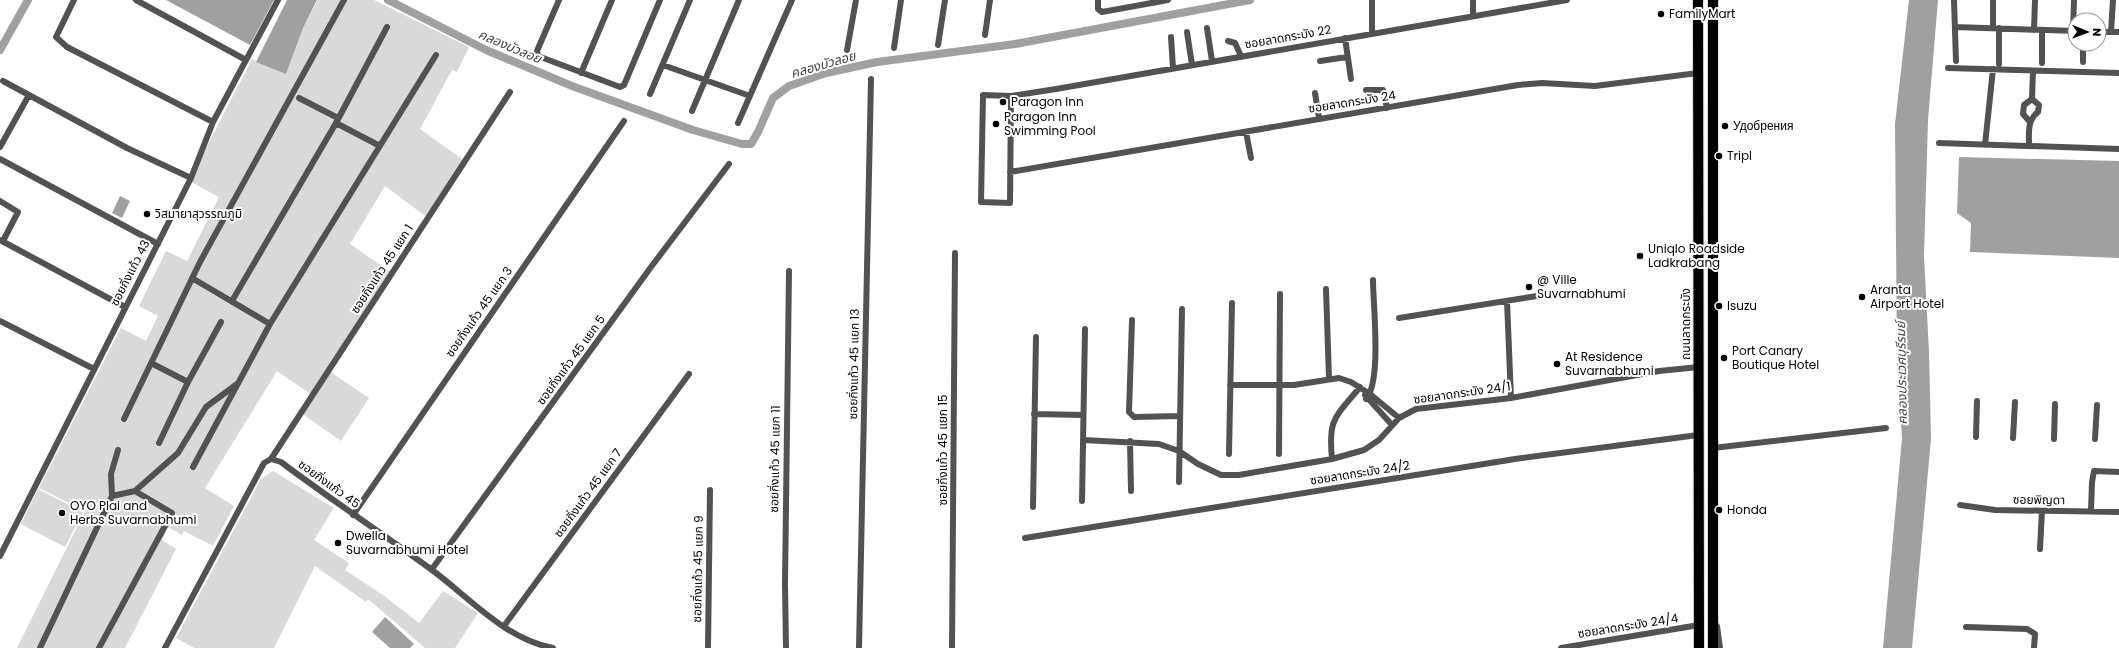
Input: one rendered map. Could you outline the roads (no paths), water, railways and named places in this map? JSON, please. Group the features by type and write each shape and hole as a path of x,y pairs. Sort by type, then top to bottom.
{"main road":[{"name":"ถนนลาดกระบัง","path":"1698,0 1699,648"},
{"path":"1713,0 1713,648"},
{"path":"1698,564 1713,563"}],"street":[{"path":"74,0 56,37 67,47 213,122"},
{"path":"136,0 246,60"},
{"name":"ซอยกิ่งแก้ว 43","path":"0,556 191,178 213,122 278,0"},
{"path":"124,419 192,278 344,0"},
{"path":"559,0 537,54 538,56 618,87 624,85 660,0"},
{"path":"581,73 612,0"},
{"path":"650,94 690,0"},
{"path":"692,111 739,0"},
{"path":"738,123 792,0"},
{"path":"847,50 856,0"},
{"path":"894,48 901,0"},
{"path":"938,46 945,0"},
{"path":"985,35 990,0"},
{"path":"1098,0 1098,8 1102,12 1164,0"},
{"path":"1372,0 1372,34"},
{"path":"1473,16 1474,0"},
{"name":"ซอยลาดกระบัง 22","path":"1010,172 1010,203 981,202 982,95 1011,96 1567,0"},
{"path":"1954,0 1956,61"},
{"path":"1993,0 1999,64"},
{"path":"2034,30 2035,0"},
{"path":"2074,0 2074,12"},
{"path":"2112,0 2112,32"},
{"path":"232,301 337,121 387,27"},
{"path":"1207,28 1212,62"},
{"path":"1955,28 2067,31"},
{"path":"2042,30 2042,63"},
{"path":"1187,32 1192,65"},
{"path":"2107,32 2119,32"},
{"path":"1171,37 1173,68"},
{"path":"1345,38 1351,79"},
{"path":"1228,41 1237,45 1241,56"},
{"path":"2083,52 2083,62"},
{"path":"193,467 270,324 436,55"},
{"path":"1320,61 1347,57"},
{"path":"663,65 750,96"},
{"path":"1948,68 2119,73"},
{"path":"1985,145 1993,69"},
{"path":"2032,99 2033,71"},
{"name":"ซอยลาดกระบัง 24","path":"1010,172 1525,84 1542,83 1595,86 1698,73"},
{"name":"ซอยกิ่งแก้ว 45 แยก 13","path":"859,648 871,79"},
{"path":"3,81 128,148 191,178"},
{"path":"1366,90 1383,90 1386,108"},
{"name":"ซอยกิ่งแก้ว 45 แยก 1","path":"271,459 510,92"},
{"path":"1315,93 1319,118"},
{"path":"0,147 29,95"},
{"path":"1010,172 1011,96"},
{"path":"299,98 380,146"},
{"path":"2029,146 2030,122 2032,117 2038,112 2039,105 2032,99"},
{"path":"2030,122 2023,114 2024,104 2032,99"},
{"name":"ซอยกิ่งแก้ว 45 แยก 3","path":"353,515 624,121"},
{"path":"1246,132 1251,158"},
{"path":"1939,143 2119,149"},
{"path":"0,159 158,244"},
{"name":"ซอยกิ่งแก้ว 45 แยก 5","path":"432,569 729,164"},
{"path":"0,201 18,212 1,240 125,307"},
{"name":"ซอยกิ่งแก้ว 45 แยก 15","path":"952,648 955,253"},
{"name":"ซอยกิ่งแก้ว 45 แยก 11","path":"786,648 785,584 789,271"},
{"path":"192,278 270,324"},
{"path":"1368,396 1375,377 1372,280"},
{"path":"1326,289 1329,378"},
{"path":"1279,454 1280,294"},
{"path":"1399,318 1537,296"},
{"path":"1506,301 1511,398"},
{"path":"1229,454 1232,303"},
{"path":"1179,482 1182,309"},
{"path":"1132,320 1129,412 1134,417 1180,416"},
{"path":"0,321 94,369"},
{"path":"159,444 188,382 221,322"},
{"path":"1082,501 1084,329"},
{"path":"1033,507 1036,337"},
{"path":"151,363 188,382"},
{"name":"ซอยลาดกระบัง 24/1","path":"1083,440 1130,441 1159,444 1179,451 1198,464 1221,475 1239,475 1332,459 1372,447 1399,418 1410,411 1429,406 1511,398 1644,374 1699,367"},
{"name":"ซอยกิ่งแก้ว 45 แยก 7","path":"504,626 689,374"},
{"path":"1230,385 1307,384 1329,378 1345,380 1361,389 1392,425"},
{"path":"112,496 135,491 178,453 206,407 238,383"},
{"path":"1332,459 1331,425 1361,389"},
{"path":"1368,396 1399,418"},
{"path":"1976,437 1977,401"},
{"path":"2013,438 2015,402"},
{"path":"2054,439 2055,404"},
{"path":"2095,439 2097,405"},
{"path":"1034,414 1083,415"},
{"path":"1713,448 1886,428"},
{"name":"ซอยลาดกระบัง 24/2","path":"1025,538 1612,444 1698,435"},
{"path":"1130,441 1131,491"},
{"path":"40,648 112,496 111,474 118,450"},
{"path":"165,648 264,463 271,459"},
{"name":"ซอยกิ่งแก้ว 45","path":"271,459 281,462 353,515 432,569 519,637 536,645 553,648"},
{"path":"2091,512 2094,471 2119,472"},
{"name":"ซอยกิ่งแก้ว 45 แยก 9","path":"708,648 710,490"},
{"path":"99,648 172,513 135,491"},
{"name":"ซอยพิญดา","path":"1960,505 1995,510 2119,512"},
{"path":"2040,549 2042,511"},
{"path":"1713,598 1720,648"},
{"name":"ซอยลาดกระบัง 24/4","path":"1561,648 1699,625"},
{"path":"1966,627 2027,629 2034,634 2034,648"}],"water":[{"path":"166,0 274,0 250,45"},
{"path":"287,0 317,0 303,28 286,74 256,62"},
{"name":"คลองประเวศบุรีรมย์","path":"1909,0 1938,0 1928,120 1924,256 1929,352 1931,439 1912,648 1883,648 1902,438 1897,360 1895,124"},
{"path":"1959,157 2119,161 2119,258 1970,252 1971,223 1957,213"},
{"path":"120,196 130,201 122,218 112,213"},
{"path":"385,617 414,644 410,648 390,648 372,632"}],"waterway":[{"path":"0,50 28,0"},
{"name":"คลองบัวลอย","path":"388,0 486,50 572,86 693,130 742,144 751,144 773,98 789,86 826,73 877,62 1015,44 1250,0"}],"place":[{"name":"FamilyMart","path":"1661,14"},
{"name":"Paragon Inn","path":"1003,102"},
{"name":"Paragon Inn Swimming Pool","path":"996,124"},
{"name":"Удобрения","path":"1725,126"},
{"name":"Tripl","path":"1719,156"},
{"name":"วิสมายาสุวรรณภูมิ","path":"147,214"},
{"name":"Uniqlo Roadside Ladkrabang","path":"1640,256"},
{"name":"@ Ville Suvarnabhumi","path":"1529,287"},
{"name":"Aranta Airport Hotel","path":"1862,297"},
{"name":"Isuzu","path":"1719,306"},
{"name":"Port Canary Boutique Hotel","path":"1724,358"},
{"name":"At Residence Suvarnabhumi","path":"1557,364"},
{"name":"Honda","path":"1719,510"},
{"name":"OYO Plai and Herbs Suvarnabhumi","path":"62,513"},
{"name":"Dwella Suvarnabhumi Hotel","path":"338,543"}]}
